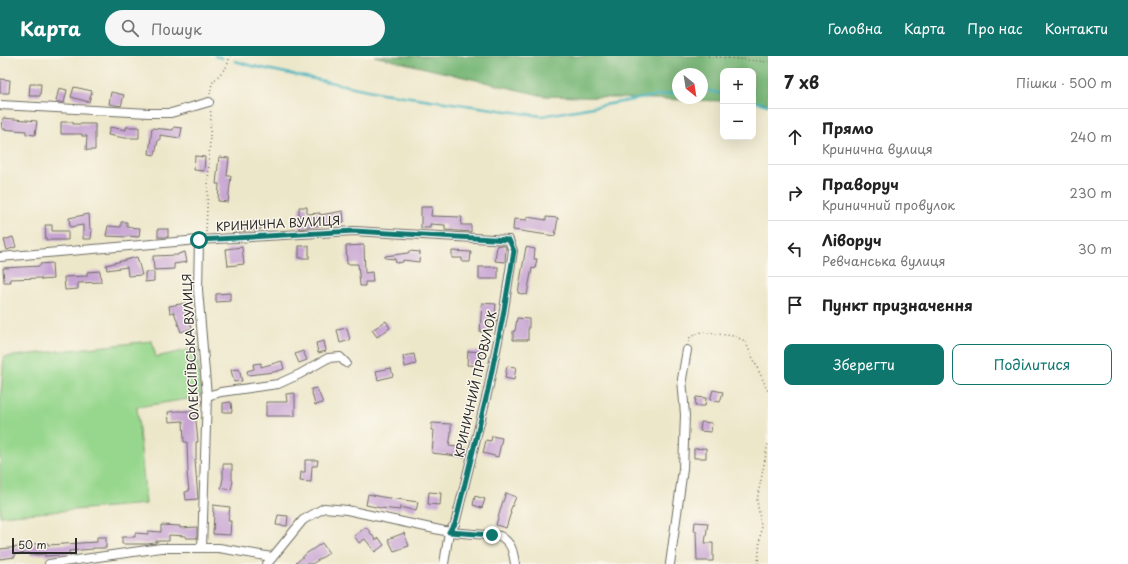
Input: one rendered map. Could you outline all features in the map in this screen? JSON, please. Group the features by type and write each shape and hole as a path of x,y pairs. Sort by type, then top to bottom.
{"street":[{"path":"0,104 171,113 209,102"},
{"name":"КРИНИЧНА ВУЛИЦЯ","path":"0,257 203,240 354,231 509,240"},
{"name":"ОЛЕКСІЇВСЬКА ВУЛИЦЯ","path":"202,548 207,396 198,290 203,240"},
{"name":"КРИНИЧНИЙ ПРОВУЛОК","path":"444,564 449,532 455,524 488,390 503,316 514,251 509,240"},
{"path":"670,564 683,469 685,415 682,379 687,350"},
{"path":"207,396 221,392 278,384 300,374 328,358 340,357 346,363"},
{"path":"49,564 82,562 161,548 220,548 269,561 303,520 324,508 347,510 449,532 500,536 511,546 515,564"}],"path":[{"path":"203,240 211,113 209,102 212,83 226,66 230,56"},
{"path":"708,56 768,62"},
{"path":"687,350 690,337 701,332 734,336 745,340 768,391"},
{"path":"758,564 761,526 757,500 768,444"}],"green space":[{"path":"374,56 768,56 768,103 756,102 756,68 720,68 720,101 708,101 708,68 672,68 672,100 544,96"},
{"path":"152,341 156,357 197,348 201,397 137,407 146,504 0,516 0,403 4,357"}],"building":[{"path":"0,79 10,80 9,93 0,93"},
{"path":"30,84 41,84 40,96 29,96"},
{"path":"74,87 92,91 89,102 71,97"},
{"path":"59,88 67,90 64,103 56,101"},
{"path":"111,92 124,95 121,106 109,104"},
{"path":"3,118 37,121 35,135 26,134 26,131 2,129"},
{"path":"61,122 73,122 73,124 95,124 95,150 86,150 87,136 82,136 82,134 61,134"},
{"path":"110,127 126,130 126,127 139,127 139,138 125,138 108,135"},
{"path":"174,127 182,128 180,138 160,135 160,140 158,140 155,155 149,154 152,128 173,130"},
{"path":"195,156 205,157 204,171 194,170"},
{"path":"219,157 229,158 227,176 231,176 228,202 218,201 219,184 216,184"},
{"path":"299,207 307,207 307,214 320,213 320,215 343,211 344,222 299,229"},
{"path":"421,207 432,207 431,216 462,217 461,225 471,225 471,232 445,230 445,225 430,224 430,228 421,228"},
{"path":"89,214 90,229 92,229 91,239 83,239 83,225 70,227 69,218"},
{"path":"527,217 546,220 546,217 558,218 555,236 513,230 514,219 527,220"},
{"path":"261,221 261,229 236,232 235,224"},
{"path":"121,222 127,222 127,227 140,228 139,237 106,236 108,226 121,227"},
{"path":"45,225 52,225 52,231 68,231 68,240 46,240"},
{"path":"158,229 168,229 168,237 158,237"},
{"path":"13,237 16,247 7,250 4,240"},
{"path":"364,245 365,273 372,272 373,282 365,282 365,286 360,286 358,264 347,264 346,246"},
{"path":"497,245 505,246 506,248 505,262 495,261"},
{"path":"299,246 309,246 309,258 299,258"},
{"path":"242,247 244,264 228,266 226,249"},
{"path":"526,247 535,249 534,259 537,259 535,269 532,268 527,295 518,293"},
{"path":"409,251 420,252 419,262 403,260 403,262 396,263 395,259 385,258 385,256 408,253"},
{"path":"452,251 471,252 470,262 462,262 462,258 452,258"},
{"path":"185,252 187,262 174,264 174,269 154,270 153,256 178,255"},
{"path":"137,257 142,275 128,276 127,267 107,270 106,265"},
{"path":"52,263 53,279 10,279 11,282 4,282 3,268 40,266 40,264"},
{"path":"479,267 498,267 498,279 479,279"},
{"path":"100,271 101,282 78,283 78,289 65,290 64,277 87,276 87,272"},
{"path":"145,272 154,272 154,281 145,282"},
{"path":"230,293 230,301 216,302 216,294"},
{"path":"186,303 188,309 186,310 192,328 181,332 174,312 170,313 169,306"},
{"path":"482,303 496,304 495,317 489,316 488,332 480,332"},
{"path":"517,318 529,319 528,340 513,340 513,331 515,331"},
{"path":"386,321 390,328 377,337 372,330"},
{"path":"347,328 350,340 340,343 337,330"},
{"path":"324,341 326,351 318,353 316,343"},
{"path":"303,351 307,360 299,363 295,354"},
{"path":"468,351 481,352 480,366 467,365"},
{"path":"414,354 416,364 405,367 403,356"},
{"path":"282,361 284,369 274,372 248,375 247,371 254,369 253,364 261,363 261,367"},
{"path":"507,366 516,367 514,380 505,378"},
{"path":"391,368 393,376 378,380 376,371"},
{"path":"239,369 242,381 234,382 231,370"},
{"path":"317,388 323,403 315,405 311,389"},
{"path":"713,390 723,392 720,402 710,400"},
{"path":"295,393 295,416 266,416 266,402 287,402 286,394"},
{"path":"696,397 706,398 705,406 695,406"},
{"path":"231,402 232,412 223,412 223,403"},
{"path":"195,411 198,442 196,442 195,460 198,499 186,500 185,492 189,491 187,473 187,442 184,442 183,421 169,422 168,412"},
{"path":"701,422 712,423 711,432 700,431"},
{"path":"432,423 451,424 449,446 466,448 465,457 432,453 434,430 431,430"},
{"path":"492,436 502,438 498,457 483,453 486,440 491,441"},
{"path":"706,448 706,458 694,458 694,449"},
{"path":"305,460 318,460 317,466 312,466 311,482 300,481 301,472 305,472"},
{"path":"223,464 232,464 233,481 231,490 221,488"},
{"path":"429,492 441,493 440,505 428,504"},
{"path":"506,493 516,497 510,511 511,512 506,528 496,525"},
{"path":"368,494 418,502 416,511 400,507 400,510 366,505"},
{"path":"475,496 485,499 482,508 473,505"},
{"path":"213,505 230,507 228,521 231,521 230,535 213,534"},
{"path":"278,515 288,516 287,526 276,525"},
{"path":"695,522 708,523 705,543 713,543 713,561 697,561 696,531 694,531"},
{"path":"161,525 180,526 180,528 197,527 197,538 169,535 169,541 156,541 156,543 147,544 122,544 122,537 135,537 135,533 148,534 148,531 161,532"},
{"path":"366,527 376,540 379,538 384,545 375,552 365,539 359,543 354,536"},
{"path":"404,533 409,546 394,551 388,539"},
{"path":"97,537 106,537 106,548 69,551 69,554 45,556 45,554 30,555 30,553 15,554 15,557 0,559 0,549 19,547 19,545 97,542"},
{"path":"322,543 329,553 312,564 295,564 307,553"}],"waterway":[{"path":"215,56 222,58"},
{"path":"235,61 252,66 382,93 542,116 672,93"},
{"path":"708,90 720,93"},
{"path":"756,102 768,105"}],"route":[{"path":"199,240 354,231 509,240 514,251 488,390 455,524 449,532 492,535"}]}
